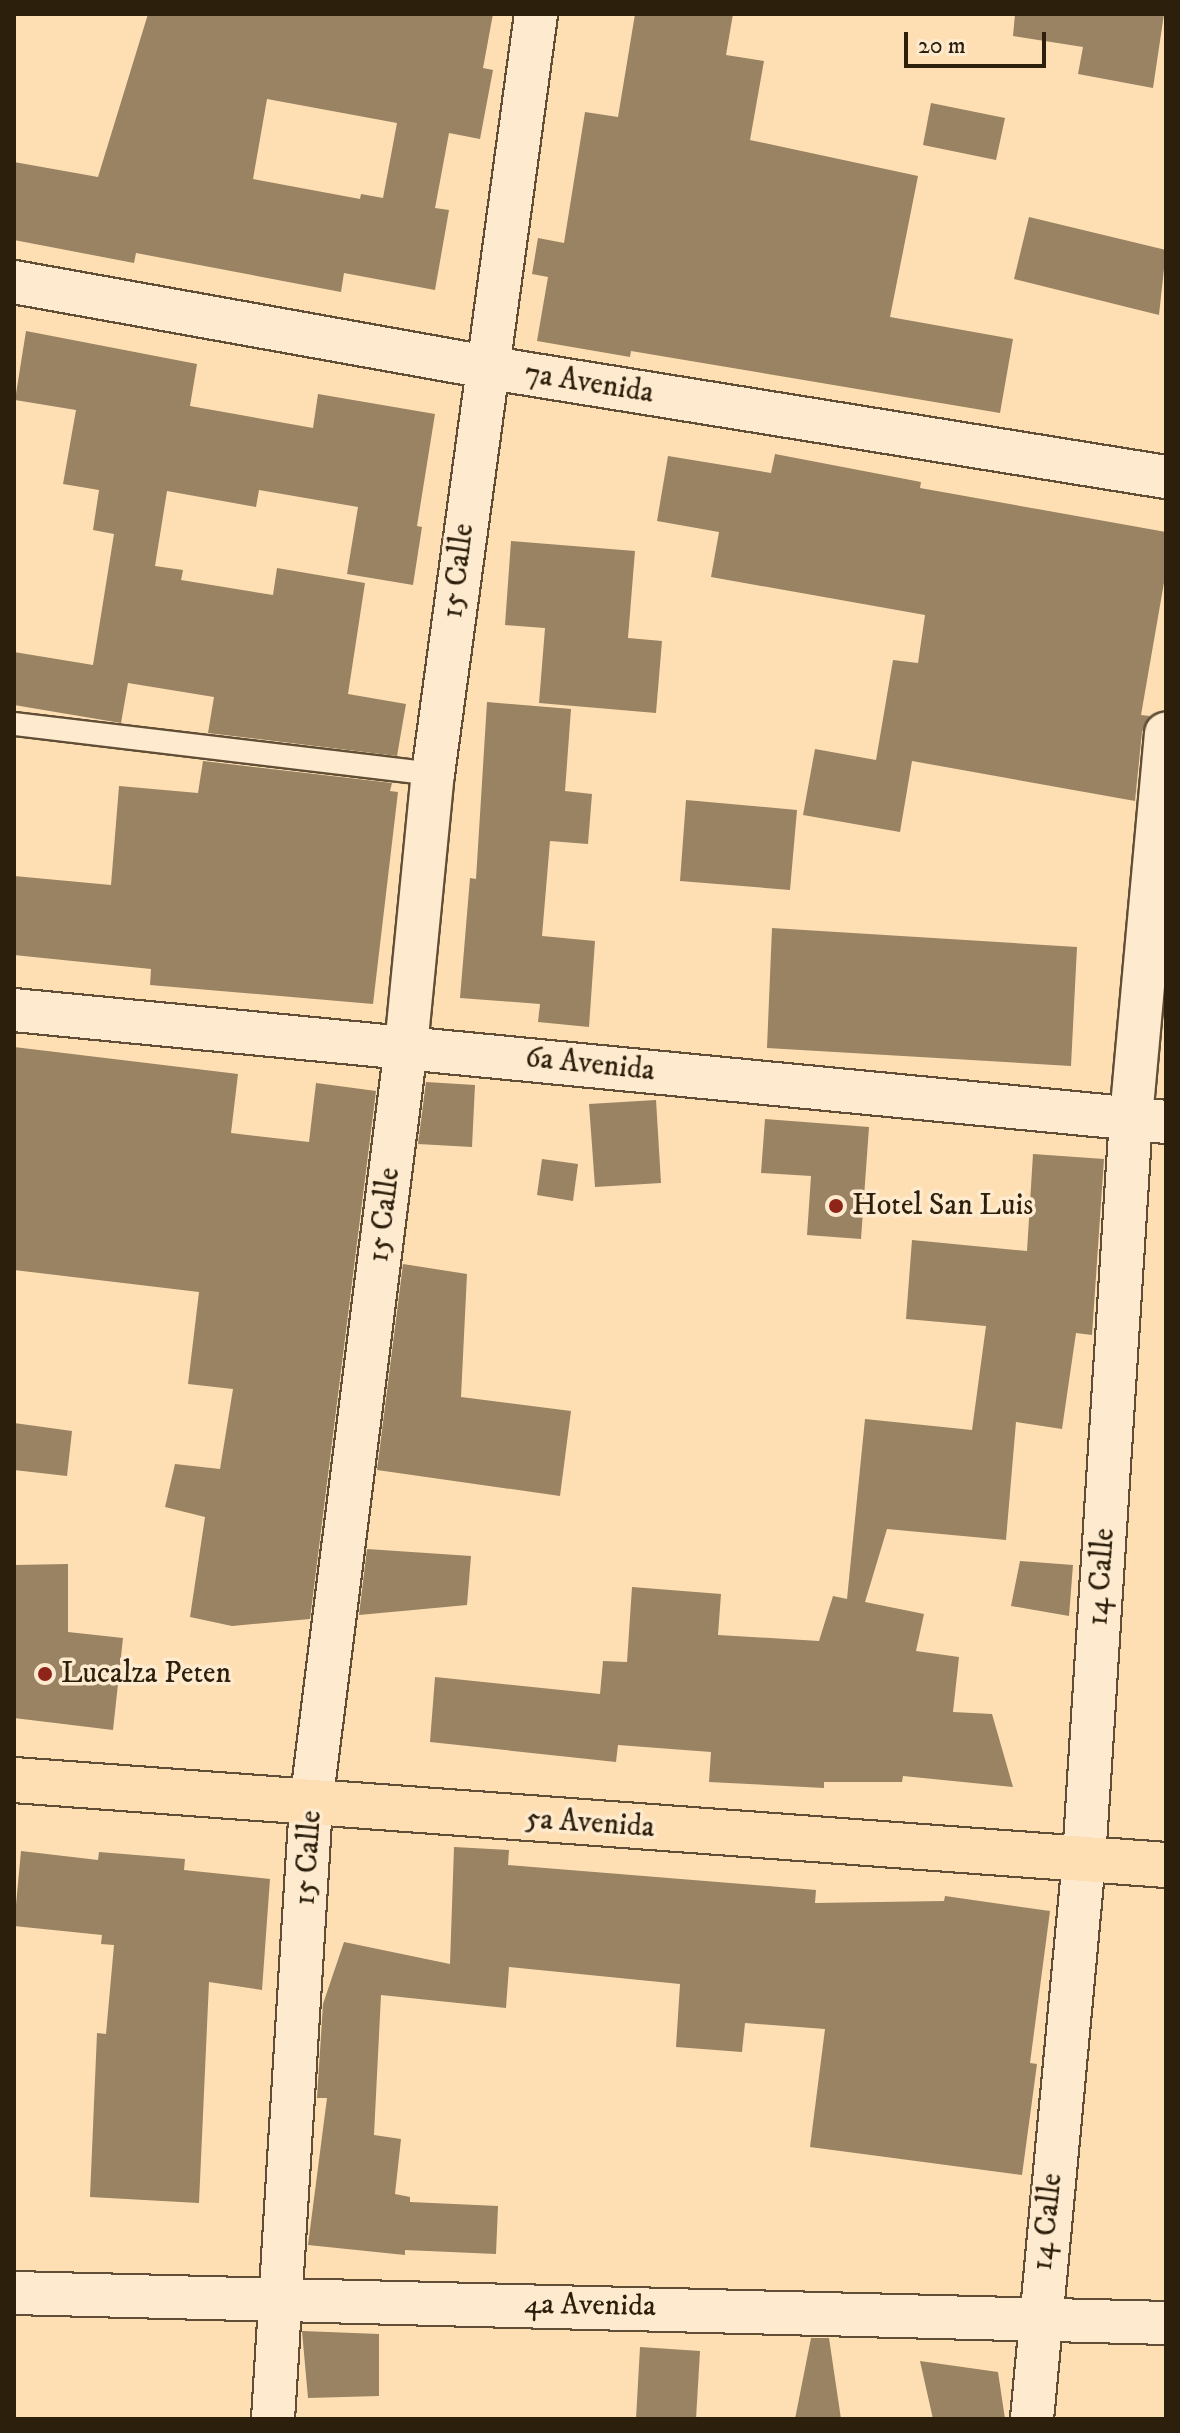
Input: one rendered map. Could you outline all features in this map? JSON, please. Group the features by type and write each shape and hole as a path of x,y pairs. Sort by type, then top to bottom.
{"main road":[{"name":"5a Avenida","path":"14,1780 1166,1865"}],"street":[{"name":"15 Calle","path":"273,2419 283,2300 311,1804 406,1047 433,774 485,367 536,14"},
{"name":"7a Avenida","path":"14,282 485,367 1166,477"},
{"name":"14 Calle","path":"1032,2419 1148,1120 1166,734"},
{"name":"6a Avenida","path":"14,1010 1148,1120"},
{"name":"4a Avenida","path":"14,2293 1039,2316 1166,2323"}],"lane":[{"path":"14,724 433,774"}],"building":[{"path":"148,14 493,14 483,68 493,70 480,139 449,133 435,208 449,210 435,290 344,273 341,292 136,253 134,263 14,240 14,162 98,177","holes":["267,99 397,123 383,198 361,194 360,199 253,179"]},
{"path":"635,14 733,14 726,55 764,61 750,140 918,176 890,317 1013,339 1000,413 631,351 630,357 537,341 548,277 532,274 538,238 564,243 585,112 618,117"},
{"path":"1015,14 1164,14 1153,88 1078,74 1083,47 1013,36"},
{"path":"931,103 1005,118 996,160 923,145"},
{"path":"1029,217 1166,250 1159,315 1014,279"},
{"path":"26,331 197,364 190,406 313,428 318,394 435,414 417,526 422,527 413,585 347,574 358,507 259,490 256,507 167,491 155,566 183,570 181,580 273,595 277,568 365,583 348,694 406,704 397,756 208,733 214,697 128,683 121,723 14,705 14,652 93,665 114,534 93,530 99,490 63,484 76,410 15,400"},
{"path":"775,454 921,482 920,488 1166,532 1166,571 1141,715 1150,716 1142,732 1135,801 912,761 900,832 803,815 815,749 876,760 893,660 918,663 925,615 711,577 719,532 657,521 668,456 771,473"},
{"path":"511,541 635,551 628,638 662,641 656,713 539,703 545,628 505,625"},
{"path":"487,702 571,709 565,791 592,794 588,844 550,841 542,936 595,941 589,1027 538,1022 540,1004 460,998 470,878 476,879"},
{"path":"203,761 392,783 390,791 398,792 373,1004 150,985 151,969 14,955 14,876 111,885 119,786 198,793"},
{"path":"686,800 797,810 790,890 680,881"},
{"path":"772,928 1077,947 1071,1066 767,1048"},
{"path":"14,1047 238,1074 231,1133 309,1142 316,1083 376,1091 310,1619 232,1626 190,1617 205,1517 165,1507 175,1464 220,1469 233,1389 188,1384 199,1292 14,1270"},
{"path":"426,1082 475,1085 472,1147 418,1144"},
{"path":"656,1100 661,1183 595,1187 589,1104"},
{"name":"Hotel San Luis","path":"765,1119 869,1127 861,1239 807,1235 811,1176 761,1173"},
{"path":"1033,1154 1104,1159 1092,1335 1076,1333 1062,1429 1016,1422 1006,1540 887,1529 865,1602 924,1614 916,1651 959,1657 953,1712 992,1714 1013,1787 903,1776 902,1782 824,1782 824,1788 709,1782 711,1752 618,1745 616,1762 430,1742 435,1677 600,1694 603,1661 627,1662 632,1587 721,1594 718,1635 819,1641 833,1596 847,1599 865,1419 972,1430 986,1326 906,1319 912,1240 1027,1251"},
{"path":"542,1159 578,1164 573,1201 537,1195"},
{"path":"403,1264 467,1274 461,1397 571,1411 560,1496 377,1470"},
{"path":"14,1423 72,1431 67,1476 14,1470"},
{"path":"367,1549 471,1556 467,1605 359,1615"},
{"path":"1020,1561 1073,1565 1069,1616 1011,1606"},
{"path":"68,1564 68,1632 123,1638 113,1730 14,1718 14,1565"},
{"path":"454,1847 509,1850 508,1865 816,1890 815,1903 944,1901 945,1896 1050,1911 1030,2063 1037,2064 1022,2175 810,2147 825,2029 745,2023 742,2052 676,2047 680,1984 509,1967 506,2008 381,1995 374,2135 401,2139 395,2194 410,2197 410,2202 498,2206 496,2254 405,2250 405,2255 308,2245 327,2098 317,2098 323,2004 344,1942 450,1964"},
{"path":"21,1851 98,1860 99,1852 185,1859 184,1870 270,1879 262,1990 209,1982 199,2203 90,2197 97,2033 106,2034 114,1945 101,1944 102,1935 14,1926"},
{"path":"302,2331 379,2334 379,2396 308,2398"},
{"path":"811,2338 829,2338 841,2419 795,2419"},
{"path":"640,2347 700,2351 696,2419 636,2419"},
{"path":"920,2361 998,2372 1005,2419 933,2419"}],"place":[{"name":"Hotel San Luis","path":"836,1206"},
{"name":"Lucalza Peten","path":"45,1674"}]}
